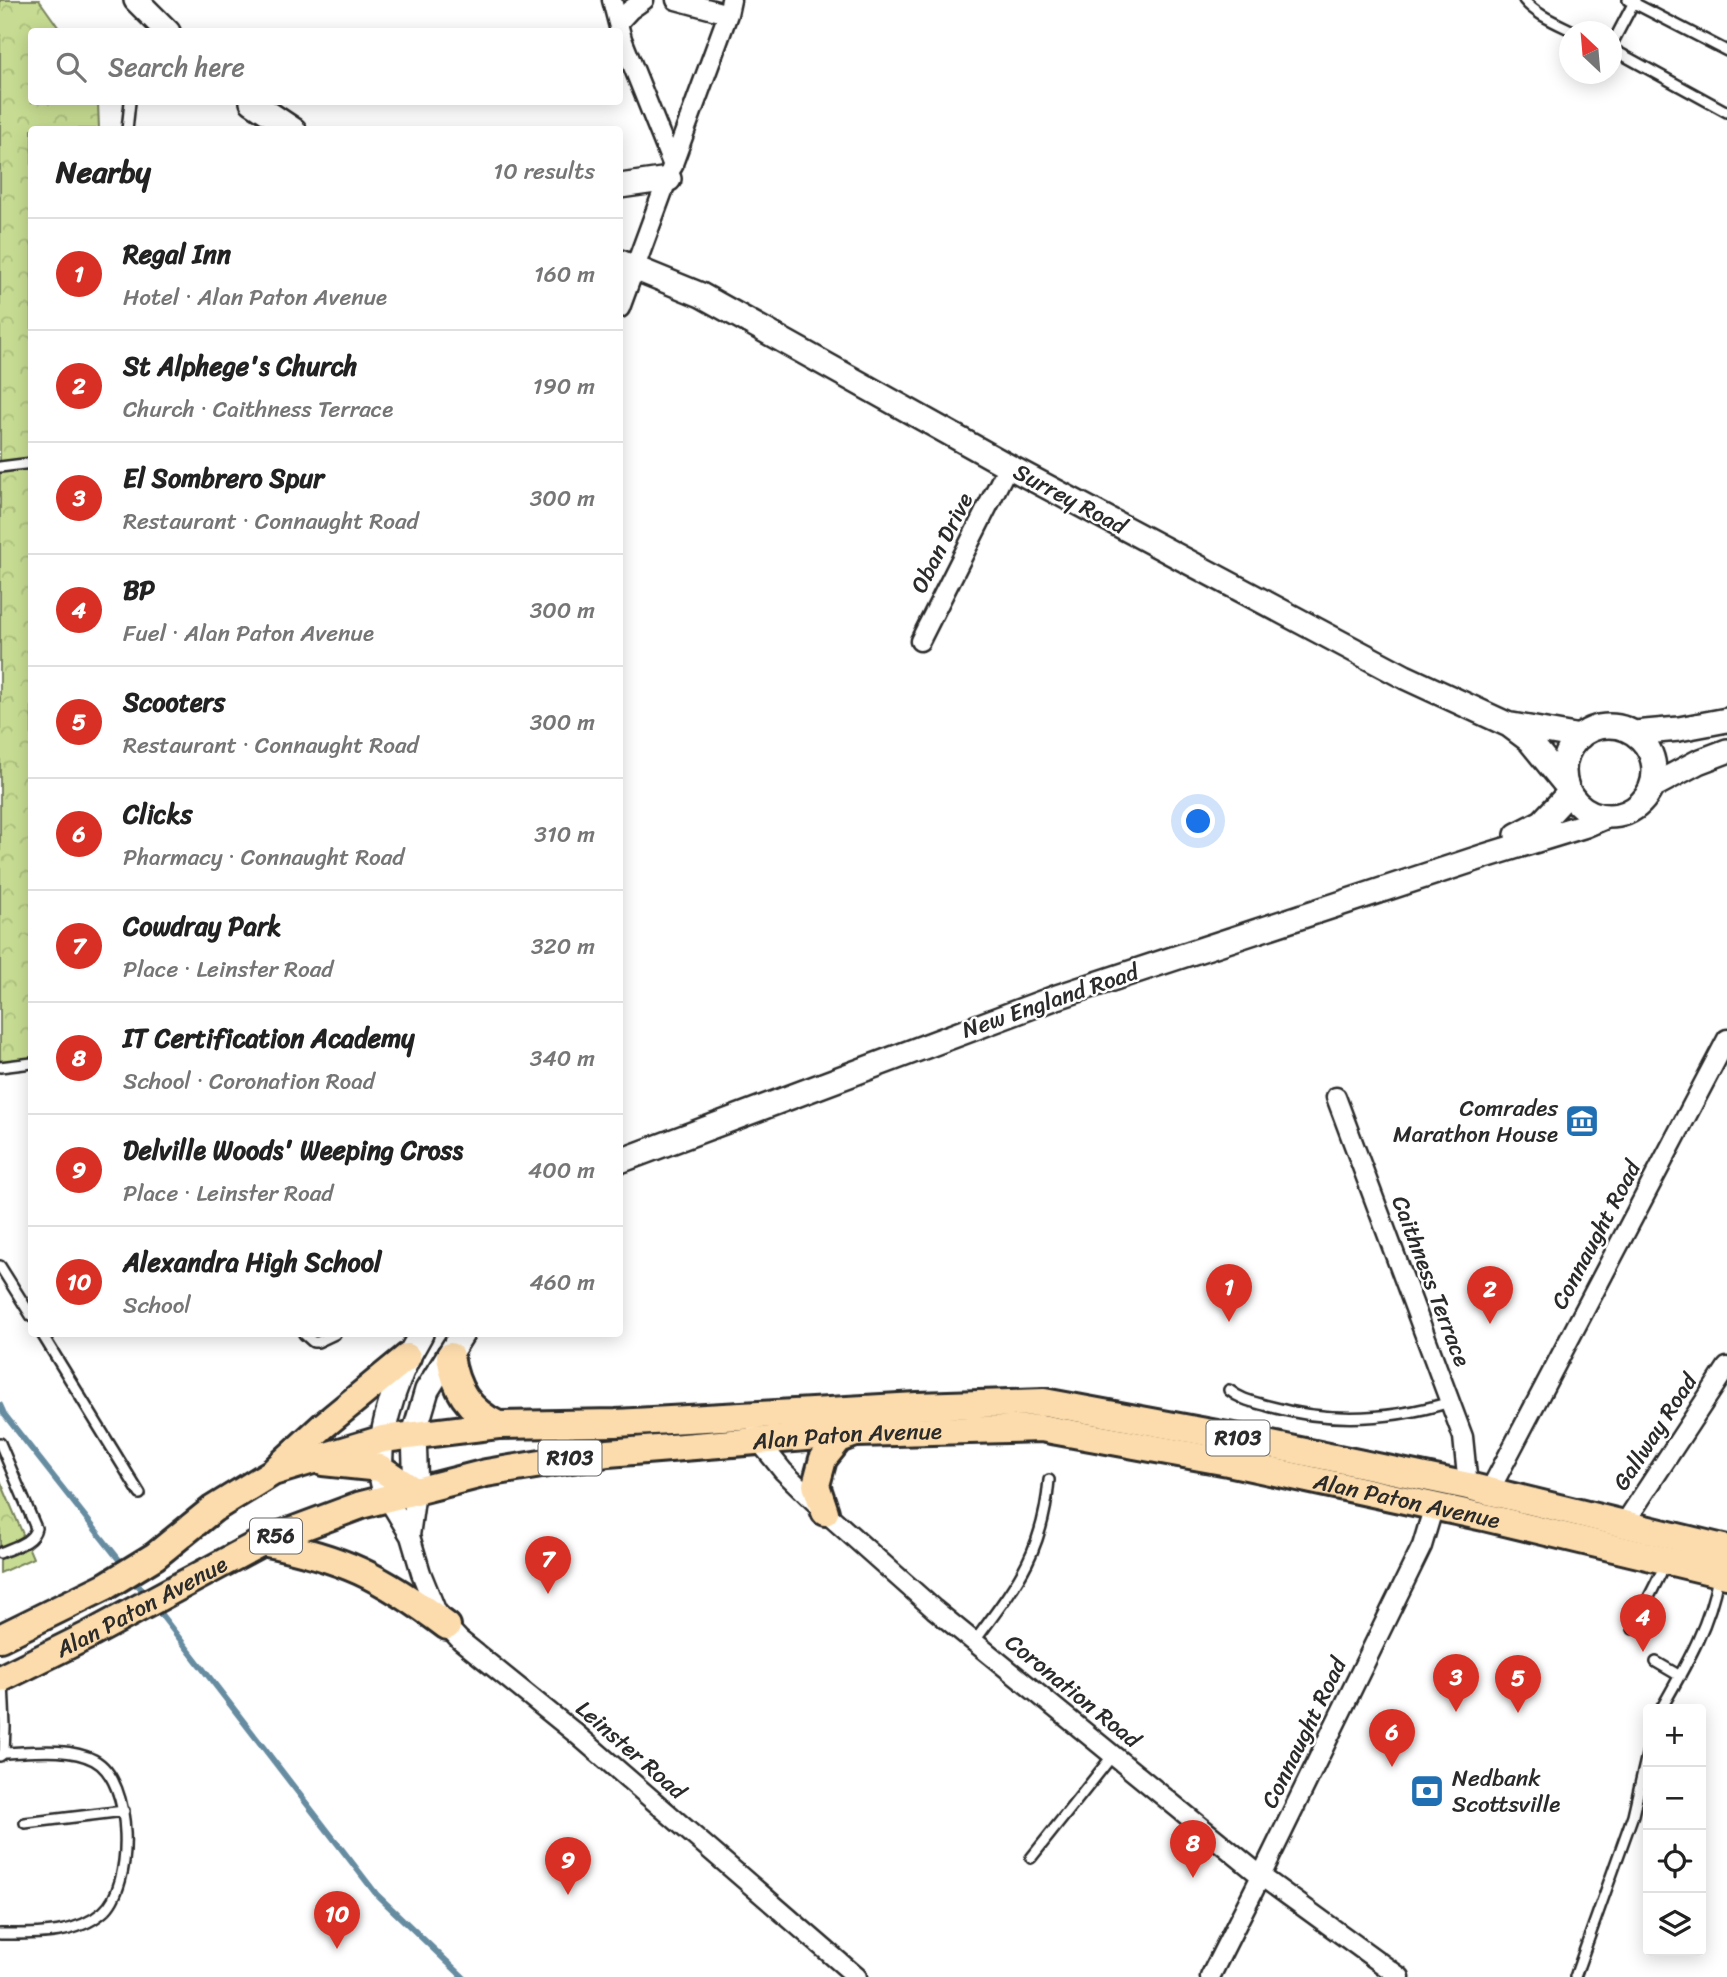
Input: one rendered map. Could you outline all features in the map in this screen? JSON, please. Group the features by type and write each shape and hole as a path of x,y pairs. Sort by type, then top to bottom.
{"main road":[{"path":"456,1345 453,1377 461,1395 484,1418 498,1425"},
{"path":"273,1472 323,1426 407,1357"},
{"name":"Alan Paton Avenue","path":"0,1638 106,1586 155,1556 213,1509 273,1472 383,1438 498,1425 616,1423 917,1406 1044,1402 1233,1437 1479,1489 1624,1524 1724,1566"},
{"name":"Alan Paton Avenue","path":"2,1678 127,1615 262,1542 336,1513 486,1473 582,1457 757,1439 857,1433 1041,1428 1228,1462 1434,1506 1667,1561 1724,1566"},
{"path":"825,1512 816,1485 823,1459 839,1439 857,1433"},
{"path":"307,1462 380,1468 416,1492"},
{"path":"262,1542 323,1555 365,1572 407,1596 447,1626"}],"street":[{"path":"136,0 161,28"},
{"path":"612,0 619,28"},
{"path":"622,28 630,10 644,0"},
{"path":"623,286 626,265 671,172 729,7 676,0"},
{"path":"623,42 671,172"},
{"path":"256,105 287,126"},
{"path":"623,185 671,172"},
{"name":"Surrey Road","path":"626,265 701,295 1008,466 1405,677 1509,725 1532,744 1567,788"},
{"name":"Oban Drive","path":"920,642 1008,466"},
{"path":"1727,720 1679,729 1634,733 1612,726 1590,731 1580,737 1567,757 1567,788 1585,809 1595,814 1607,816 1629,811 1638,805 1651,787 1698,762 1727,751"},
{"name":"Surrey Road","path":"1509,725 1580,737"},
{"path":"1634,733 1643,741 1653,763 1651,787"},
{"name":"New England Road","path":"1485,856 1542,822 1567,788"},
{"name":"New England Road","path":"623,1160 1057,997 1607,816"},
{"name":"Connaught Road","path":"1479,1489 1727,1039"},
{"name":"Caithness Terrace","path":"1336,1097 1463,1437 1479,1489"},
{"path":"387,1499 381,1484 383,1438 407,1357 419,1337"},
{"path":"416,1492 414,1434 427,1391 456,1345"},
{"name":"Gallway Road","path":"1624,1524 1727,1367"},
{"name":"Coronation Road","path":"740,1415 783,1471 825,1512 974,1642 1261,1876 1400,1977"},
{"name":"Leinster Road","path":"410,1536 416,1492"},
{"name":"Leinster Road","path":"387,1499 410,1536 431,1599 447,1626 460,1640 574,1732 857,1977"},
{"name":"Connaught Road","path":"1210,1977 1422,1546 1434,1506"}],"lane":[{"path":"1524,0 1530,7 1559,24"},
{"path":"1622,24 1632,1 1727,51"},
{"path":"1622,53 1727,112"},
{"path":"127,126 130,105"},
{"path":"0,467 28,464"},
{"path":"0,1067 28,1064"},
{"path":"0,1266 28,1311"},
{"path":"43,1337 140,1494"},
{"path":"307,1337 313,1342 327,1337"},
{"path":"1229,1390 1238,1398 1287,1412 1334,1418 1394,1415 1450,1402"},
{"path":"0,1443 36,1528 30,1539 0,1553"},
{"path":"974,1642 1021,1578 1034,1549 1046,1510 1049,1480"},
{"path":"1633,1629 1667,1561"},
{"path":"1664,1704 1698,1644 1724,1566"},
{"path":"1656,1662 1680,1676"},
{"path":"0,1934 48,1934 89,1923 113,1903 121,1885 124,1811 113,1783 104,1768 95,1761 81,1755 2,1754 5,1727 2,1678"},
{"path":"1031,1858 1113,1755"},
{"path":"1575,1977 1633,1815 1644,1767"},
{"path":"24,1823 124,1811"}],"green space":[{"path":"0,0 39,0 59,28 28,28 28,105 98,105 99,126 28,126 28,1063 0,1066"},
{"path":"0,1480 33,1558 0,1573"}],"waterway":[{"path":"0,1405 4,1414 124,1566"},
{"path":"132,1577 147,1597"},
{"path":"156,1608 377,1895 463,1977"}],"place":[{"name":"Comrades Marathon House","path":"1582,1121"},
{"name":"Regal Inn","path":"1229,1322"},
{"name":"St Alphege's Church","path":"1490,1324"},
{"name":"Cowdray Park","path":"548,1594"},
{"name":"BP","path":"1643,1652"},
{"name":"El Sombrero Spur","path":"1456,1712"},
{"name":"Scooters","path":"1518,1713"},
{"name":"Clicks","path":"1392,1767"},
{"name":"Nedbank Scottsville","path":"1427,1791"},
{"name":"IT Certification Academy","path":"1193,1878"},
{"name":"Delville Woods' Weeping Cross","path":"568,1895"},
{"name":"Alexandra High School","path":"337,1949"}]}
